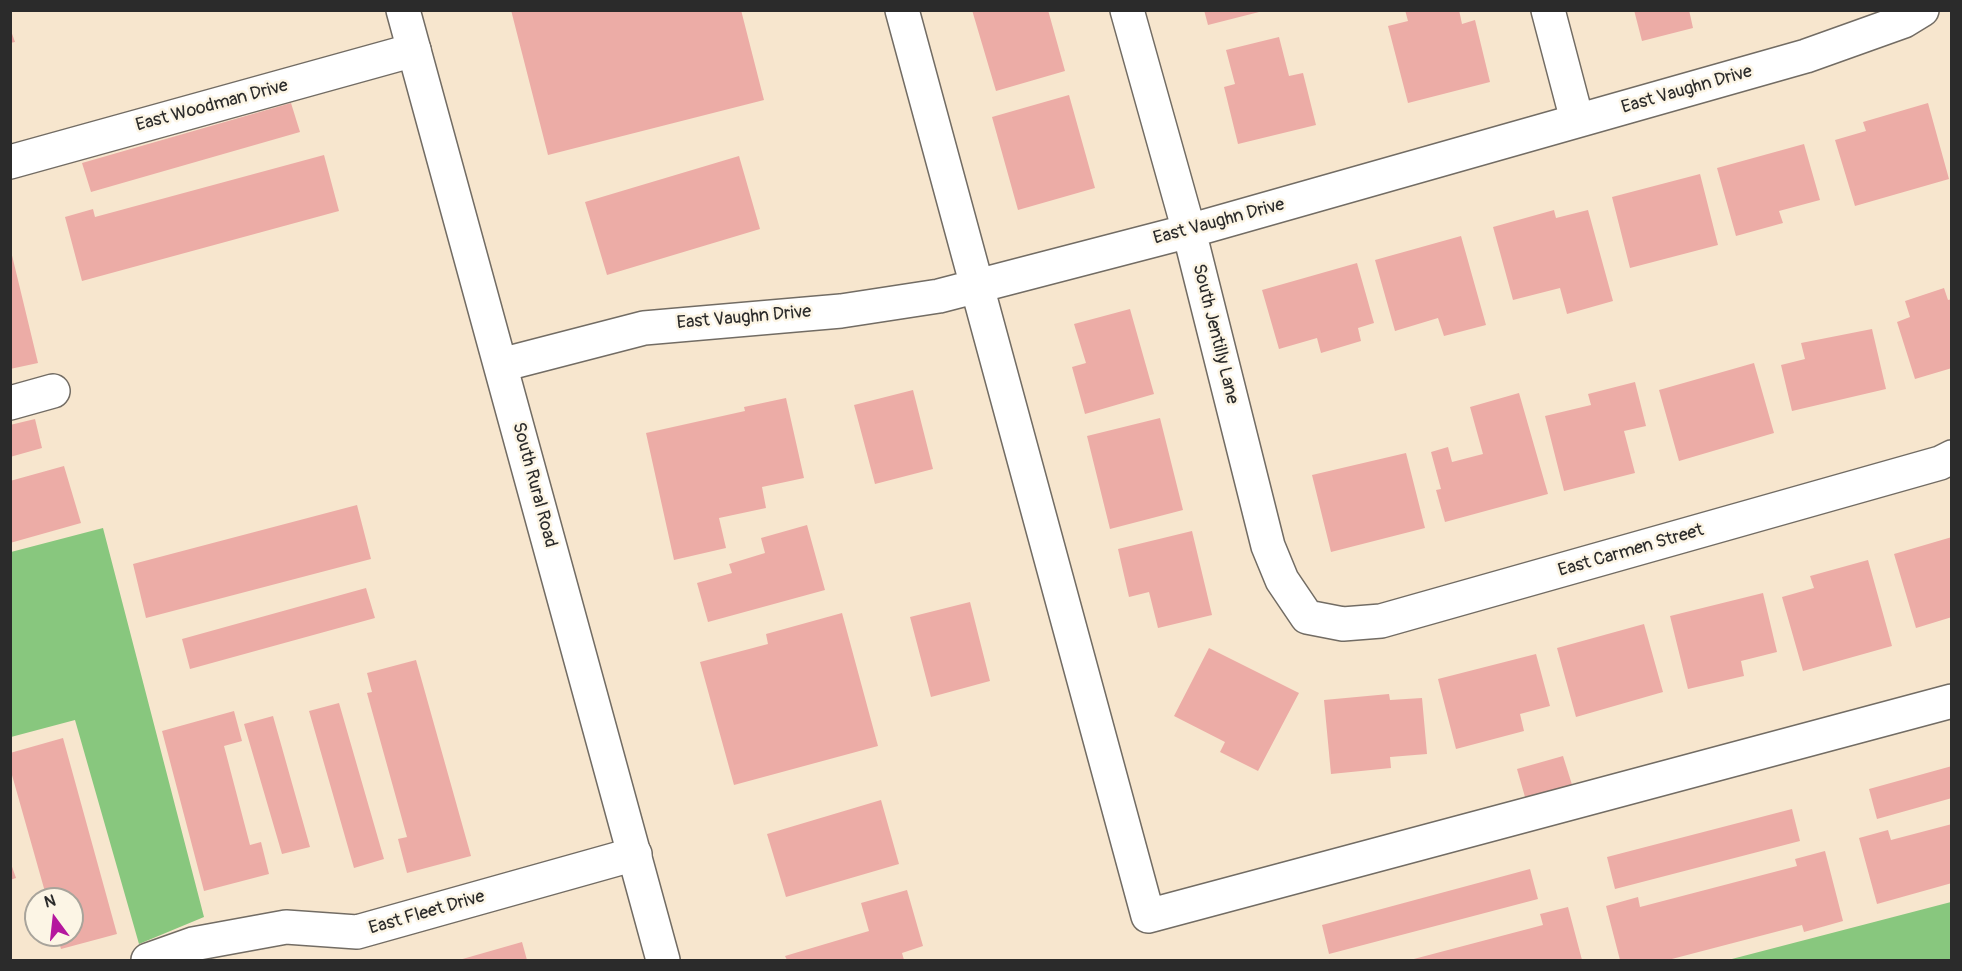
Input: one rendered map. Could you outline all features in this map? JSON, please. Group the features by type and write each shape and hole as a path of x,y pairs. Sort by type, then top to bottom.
{"street":[{"name":"South Rural Road","path":"404,10 663,960"},
{"path":"902,10 1148,916 1952,701"},
{"name":"South Jentilly Lane","path":"1127,10 1189,231 1268,546 1282,580 1306,617"},
{"path":"1548,10 1577,120"},
{"name":"East Vaughn Drive","path":"501,365 644,328 840,311 939,296 976,287 1189,231 1806,56 1904,21 1922,10"},
{"name":"East Woodman Drive","path":"10,162 414,50"},
{"path":"10,403 53,391"},
{"name":"East Carmen Street","path":"1306,617 1343,624 1382,621 1940,463 1952,457"},
{"name":"East Fleet Drive","path":"147,960 193,944 286,927 357,932 635,854"}],"green space":[{"path":"103,528 204,917 139,944 75,720 11,737 11,552"},
{"path":"1951,902 1951,960 1728,960"}],"building":[{"path":"511,10 741,10 764,100 548,155"},
{"path":"972,10 1048,10 1065,71 996,91"},
{"path":"1204,10 1263,10 1263,11 1208,25"},
{"path":"1405,10 1459,10 1462,24 1475,20 1490,82 1408,103 1388,26 1408,21"},
{"path":"1634,10 1689,10 1693,28 1642,41"},
{"path":"10,28 15,42 10,43"},
{"path":"1279,37 1289,76 1303,73 1316,125 1238,144 1224,87 1235,84 1226,50"},
{"path":"1069,95 1095,188 1018,210 992,117"},
{"path":"291,103 300,132 91,192 82,163"},
{"path":"1928,103 1949,179 1855,206 1835,140 1866,131 1863,122"},
{"path":"1804,144 1820,200 1779,211 1783,223 1736,236 1717,168"},
{"path":"324,155 339,211 82,281 65,217 93,209 95,217"},
{"path":"739,156 760,229 607,275 585,202"},
{"path":"1700,174 1718,245 1630,268 1612,197"},
{"path":"1554,210 1556,218 1588,210 1613,301 1567,314 1560,288 1513,300 1493,227"},
{"path":"1461,236 1486,325 1444,336 1438,318 1395,331 1375,260"},
{"path":"10,247 38,363 10,369"},
{"path":"1357,263 1374,323 1358,328 1361,341 1321,353 1317,338 1279,349 1262,290"},
{"path":"1944,288 1948,300 1952,299 1952,368 1915,379 1897,322 1910,317 1905,301"},
{"path":"1130,309 1154,394 1085,414 1072,367 1086,363 1074,324"},
{"path":"1872,329 1886,389 1792,411 1781,365 1805,359 1801,343"},
{"path":"1754,363 1774,433 1679,461 1659,390"},
{"path":"1635,382 1646,426 1624,431 1635,473 1564,491 1545,416 1591,405 1588,394"},
{"path":"913,390 933,469 875,484 854,405"},
{"path":"1519,393 1548,494 1445,522 1436,490 1441,489 1431,452 1448,447 1452,462 1483,454 1470,407"},
{"path":"786,398 804,478 762,487 766,508 719,518 726,548 674,560 646,433 745,411 744,407"},
{"path":"1160,418 1183,510 1110,529 1087,436"},
{"path":"35,419 42,448 10,457 10,425"},
{"path":"1406,453 1425,528 1331,552 1312,475"},
{"path":"64,466 81,523 10,543 10,481"},
{"path":"357,505 371,559 146,618 133,564"},
{"path":"807,525 825,590 708,622 697,583 732,573 729,564 765,553 761,538"},
{"path":"1192,531 1212,615 1158,628 1149,592 1129,597 1118,549"},
{"path":"1952,537 1952,617 1916,628 1894,554"},
{"path":"1868,560 1892,646 1803,671 1782,597 1814,588 1810,576"},
{"path":"366,588 375,618 190,669 182,639"},
{"path":"1763,593 1777,652 1741,661 1744,676 1688,689 1670,616"},
{"path":"970,602 990,681 931,697 910,617"},
{"path":"842,613 878,746 734,785 700,662 768,644 766,634"},
{"path":"1644,624 1663,692 1576,717 1557,648"},
{"path":"1209,648 1299,693 1258,771 1220,752 1225,742 1174,716"},
{"path":"1536,654 1550,706 1520,714 1524,731 1456,749 1438,679"},
{"path":"416,660 471,856 407,873 398,839 407,837 367,693 372,692 367,673"},
{"path":"1389,694 1390,700 1422,698 1427,754 1390,757 1391,768 1331,774 1324,700"},
{"path":"339,703 384,859 354,868 309,711"},
{"path":"234,711 242,741 224,746 250,845 261,842 269,874 204,891 162,731"},
{"path":"273,716 310,847 282,854 244,724"},
{"path":"63,738 117,934 84,943 84,887 44,887 10,768 10,753"},
{"path":"1563,756 1574,791 1527,804 1517,769"},
{"path":"1952,766 1952,798 1877,819 1869,789"},
{"path":"881,800 899,864 786,897 767,834"},
{"path":"1792,809 1800,841 1615,889 1607,857"},
{"path":"1952,824 1952,883 1877,904 1859,838 1888,830 1891,840"},
{"path":"1825,851 1843,921 1804,932 1802,925 1668,960 1620,960 1606,906 1638,897 1640,907 1797,866 1795,859"},
{"path":"10,861 16,878 10,880"},
{"path":"1530,869 1538,899 1329,954 1322,925"},
{"path":"907,890 923,946 902,953 904,960 787,960 785,956 869,931 861,903"},
{"path":"1568,907 1582,960 1410,960 1543,925 1540,914"},
{"path":"522,942 527,960 459,960"}]}
